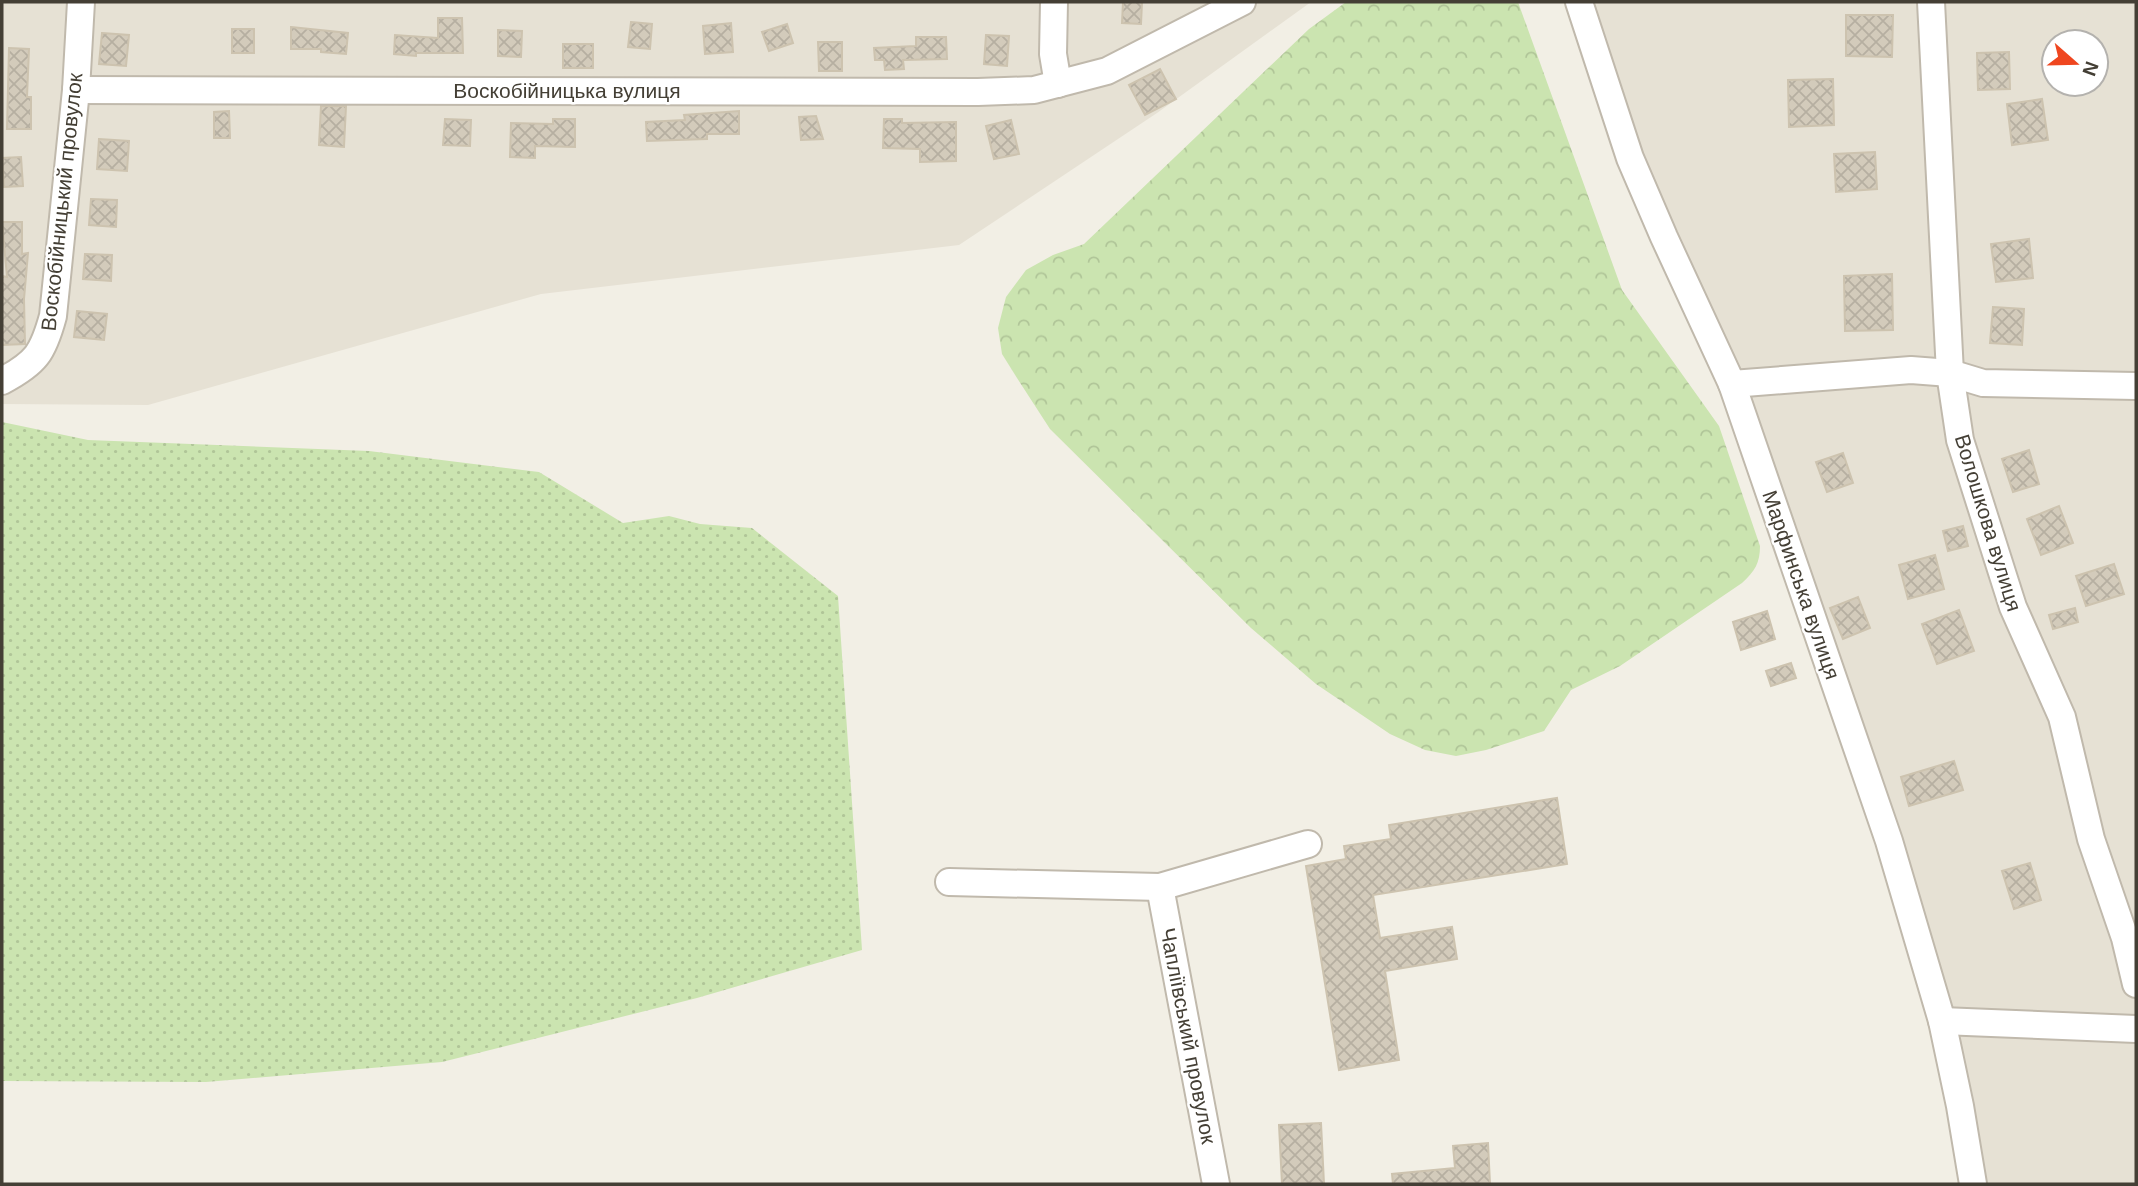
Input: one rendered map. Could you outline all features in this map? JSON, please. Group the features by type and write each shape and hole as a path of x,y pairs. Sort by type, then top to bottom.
{"street":[{"name":"Воскобійницький провулок","path":"2,381 21,371 44,347 53,316 76,90 81,2"},
{"path":"1054,2 1053,54 1058,84"},
{"name":"Воскобійницька вулиця","path":"76,90 1034,90 1107,71 1242,2"},
{"name":"Марфинська вулиця","path":"1579,2 1630,158 1732,384 1889,841 1942,1021 1973,1184"},
{"name":"Волошкова вулиця","path":"1931,2 1950,373 1960,440 2013,607 2062,717 2091,839 2125,938 2136,984"},
{"path":"1732,384 1911,370 1950,373 1983,383 2136,386"},
{"path":"949,882 1160,887 1308,844"},
{"name":"Чапліївський провулок","path":"1160,887 1216,1184"},
{"path":"1942,1021 2136,1030"}],"shaded area":[{"path":"2,2 1311,2 1157,113 959,245 541,294 148,405 2,404"},
{"path":"1585,2 2136,2 2136,1184 1982,1184 1894,821 1874,754 1736,365 1658,204"}],"green space":[{"path":"1346,2 1518,2 1622,290 1719,426 1760,546 1756,566 1742,583 1620,666 1571,690 1544,731 1486,750 1456,756 1425,750 1390,734 1316,684 1251,628 1050,429 1002,354 998,328 1006,297 1026,270 1053,255 1084,244 1309,29"},
{"path":"2,422 88,440 369,451 539,472 623,523 669,516 700,524 752,528 838,596 862,950 697,998 442,1062 206,1082 2,1081"}],"building":[{"path":"1123,2 1142,2 1141,24 1122,23"},
{"path":"1846,15 1893,15 1892,57 1846,56"},
{"path":"438,18 462,18 463,53 416,53 416,56 394,54 395,35 438,38"},
{"path":"631,22 652,24 650,49 628,47"},
{"path":"731,23 733,52 705,54 703,26"},
{"path":"787,24 793,43 769,51 762,32"},
{"path":"291,27 348,33 346,54 321,52 321,49 291,49"},
{"path":"232,29 254,29 254,53 232,53"},
{"path":"498,30 522,31 521,57 498,56"},
{"path":"102,33 129,35 126,66 99,64"},
{"path":"986,35 1009,36 1007,66 984,64"},
{"path":"916,37 946,37 947,59 903,60 904,69 885,70 884,60 875,60 874,48 916,46"},
{"path":"818,42 842,42 842,71 819,71"},
{"path":"563,44 593,44 593,68 563,68"},
{"path":"9,48 29,49 27,97 31,97 31,129 7,129"},
{"path":"2009,52 2010,89 1978,90 1977,53"},
{"path":"1160,69 1176,99 1145,115 1129,85"},
{"path":"1833,79 1834,125 1789,127 1788,80"},
{"path":"2042,99 2048,140 2012,145 2007,104"},
{"path":"321,106 346,106 344,147 319,145"},
{"path":"229,111 230,138 214,138 214,112"},
{"path":"739,111 739,134 707,134 707,139 647,141 646,122 685,120 684,115"},
{"path":"816,116 823,139 801,140 799,117"},
{"path":"445,119 471,120 470,146 443,145"},
{"path":"553,119 575,119 575,147 535,146 535,158 510,157 511,123 553,124"},
{"path":"884,119 902,119 902,123 956,122 956,161 920,162 920,149 883,148"},
{"path":"1011,120 1019,154 994,159 986,126"},
{"path":"99,139 129,141 127,171 97,169"},
{"path":"1875,152 1877,189 1836,192 1834,154"},
{"path":"21,157 23,186 4,187 2,158"},
{"path":"91,199 117,200 116,227 89,225"},
{"path":"2,222 22,222 22,254 28,253 24,299 25,344 2,345 2,276 7,277"},
{"path":"2029,239 2033,278 1996,282 1991,244"},
{"path":"85,254 112,255 111,281 83,279"},
{"path":"1892,274 1893,330 1845,331 1844,276"},
{"path":"1993,307 2024,309 2022,345 1990,343"},
{"path":"77,311 107,314 104,340 74,337"},
{"path":"2029,450 2039,484 2013,492 2002,459"},
{"path":"1843,453 1853,483 1827,492 1816,462"},
{"path":"2059,506 2073,543 2041,555 2027,519"},
{"path":"1963,526 1968,546 1948,551 1943,531"},
{"path":"1935,555 1944,589 1908,599 1899,565"},
{"path":"2114,564 2124,594 2086,606 2076,576"},
{"path":"1858,597 1870,628 1843,639 1830,608"},
{"path":"2075,608 2078,622 2053,629 2049,615"},
{"path":"1959,610 1974,651 1937,664 1922,624"},
{"path":"1767,611 1775,639 1741,650 1733,622"},
{"path":"1791,663 1796,678 1771,686 1766,671"},
{"path":"1954,761 1963,790 1909,806 1901,777"},
{"path":"1557,798 1567,864 1373,895 1380,938 1452,927 1457,959 1385,971 1399,1060 1339,1070 1306,866 1346,859 1344,846 1391,839 1389,825"},
{"path":"2030,863 2041,900 2014,909 2002,871"},
{"path":"1321,1123 1324,1184 1282,1184 1279,1125"},
{"path":"1488,1143 1490,1184 1393,1184 1392,1174 1455,1168 1453,1146"}]}
